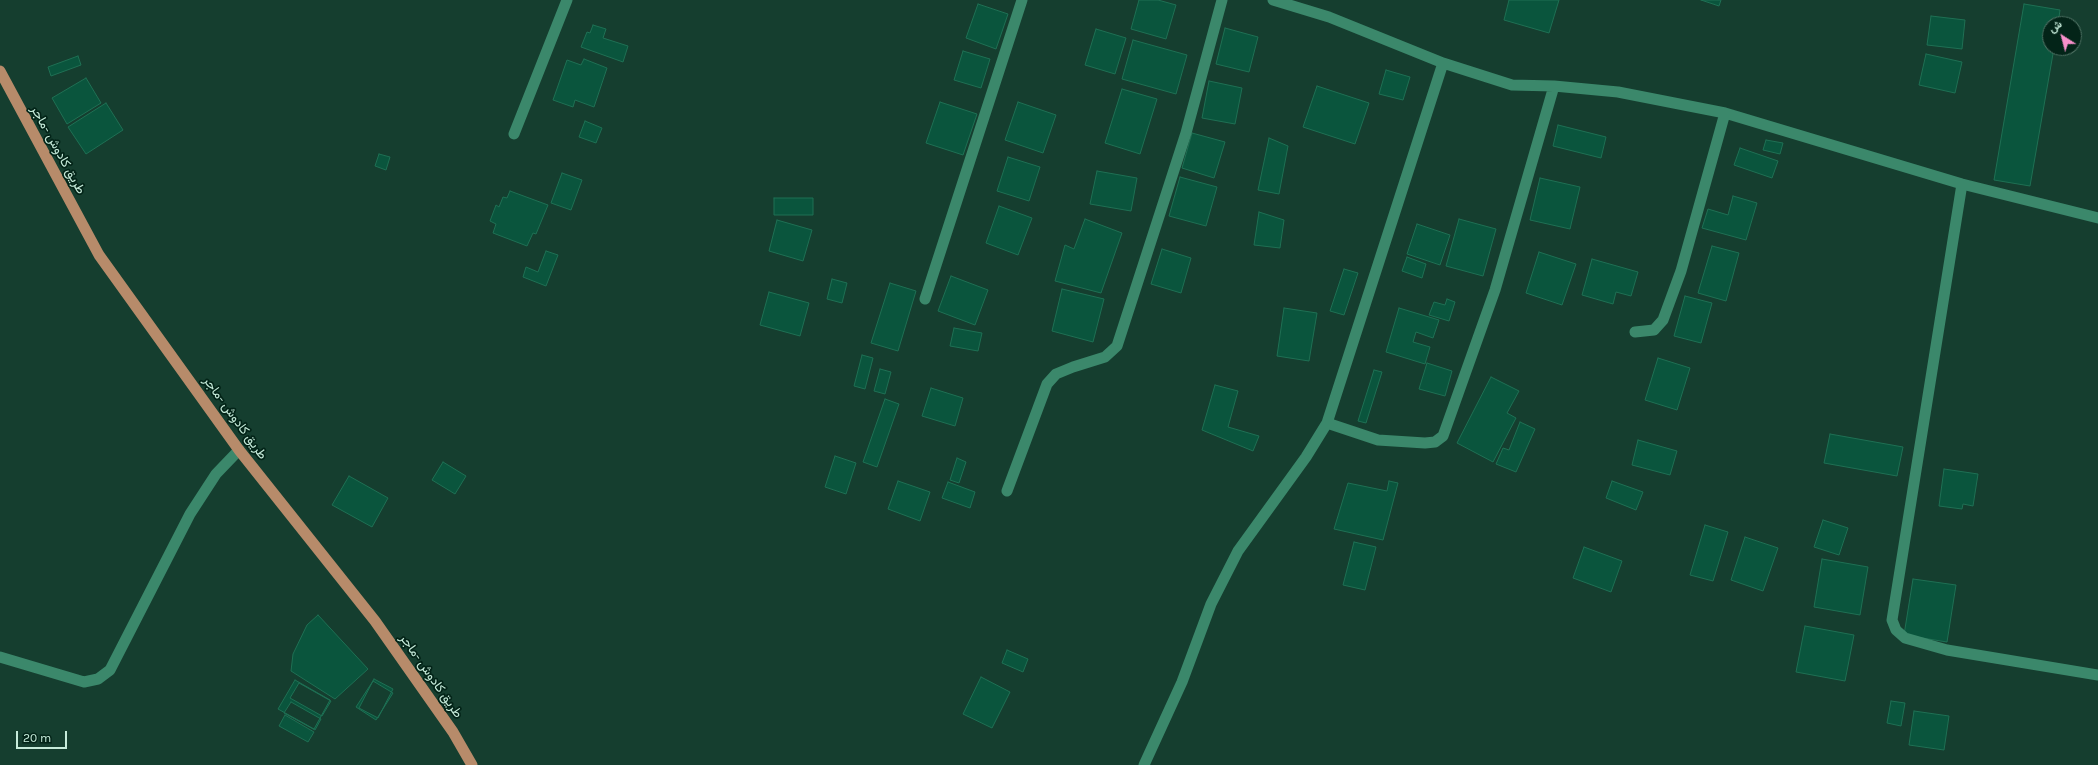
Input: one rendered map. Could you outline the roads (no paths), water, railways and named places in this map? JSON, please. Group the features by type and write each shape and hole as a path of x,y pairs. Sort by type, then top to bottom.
{"highway":[{"name":"طريق كادوش -ماجر","path":"0,71 99,255 239,450 374,621 453,732 472,765"}],"street":[{"path":"514,134 567,0"},
{"path":"925,299 1022,0"},
{"path":"1007,491 1047,384 1056,374 1072,367 1105,357 1117,346 1186,133 1222,0"},
{"path":"1273,0 1329,17 1443,63 1512,85 1554,86 1618,92 1725,113 1962,184 2098,218"},
{"path":"1144,765 1182,682 1210,604 1238,551 1306,457 1327,423 1443,63"},
{"path":"1327,423 1378,440 1425,443 1435,442 1443,436 1495,290 1554,86"},
{"path":"1635,332 1654,330 1663,320 1681,271 1725,113"},
{"path":"1962,184 1892,620 1896,630 1905,638 1946,650 2098,675"},
{"path":"0,657 84,682 98,679 110,670 190,514 216,474 239,450"}]}
